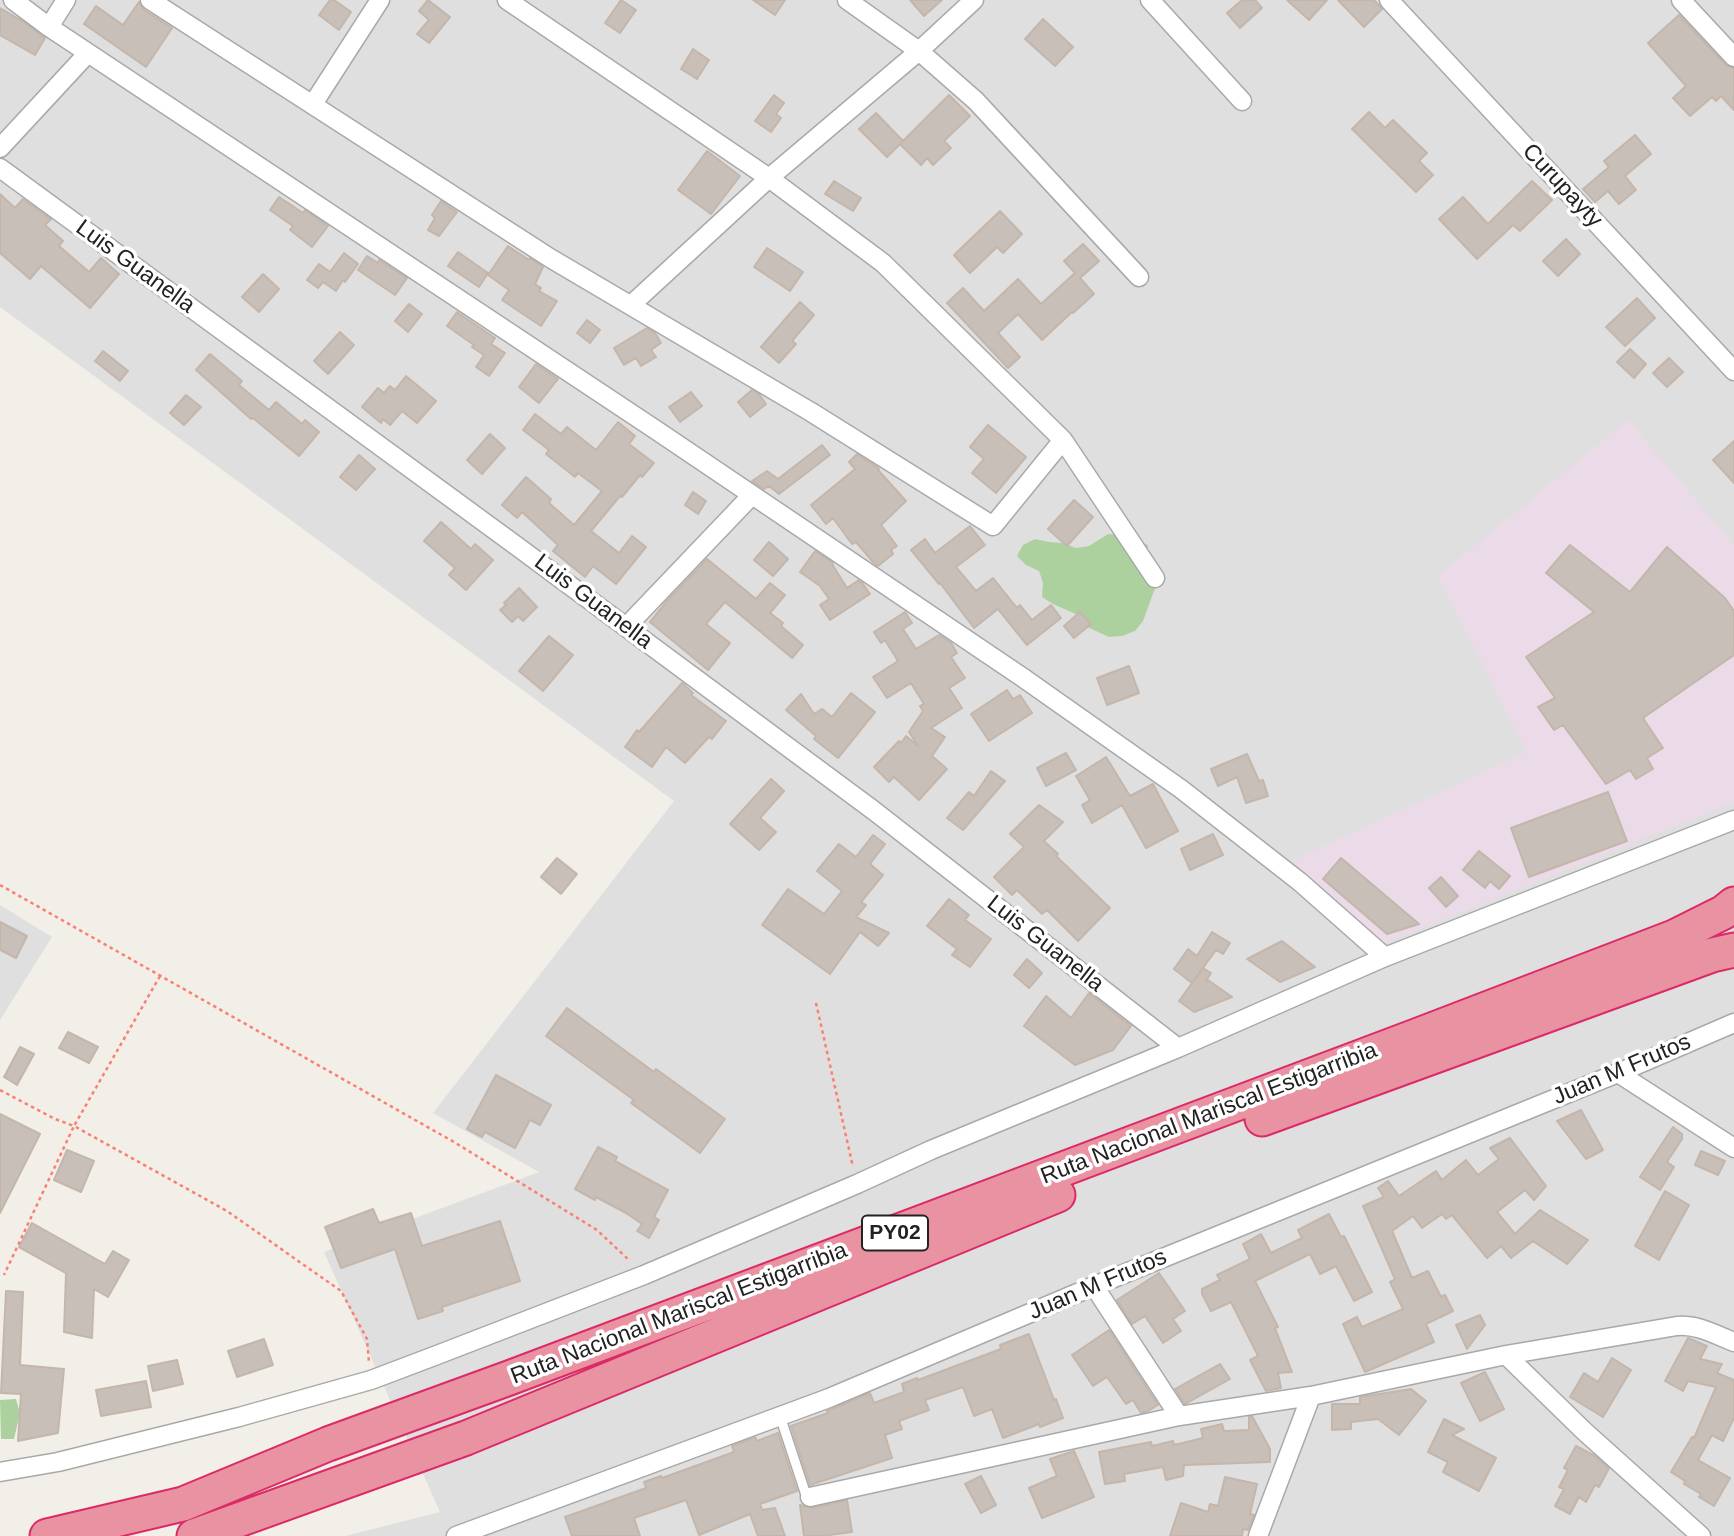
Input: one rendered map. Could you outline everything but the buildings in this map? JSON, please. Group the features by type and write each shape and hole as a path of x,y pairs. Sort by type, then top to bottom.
{"highway":[{"name":"Ruta Nacional Mariscal Estigarribia","path":"47,1536 183,1504 328,1444 1378,1051 1674,937 1724,912 1734,904"},
{"name":"Ruta Nacional Mariscal Estigarribia","path":"194,1536 466,1438 1097,1179 1712,955 1734,950"}],"street":[{"path":"13,0 49,27 1022,677 1181,789 1300,882 1385,957"},
{"path":"49,27 66,0"},
{"path":"150,0 550,258 822,419 993,526 1063,440"},
{"path":"313,104 380,0"},
{"path":"507,0 769,178 883,263 1063,440 1155,578"},
{"path":"847,0 919,51 976,101 1139,277"},
{"path":"631,305 769,178 919,51 974,0"},
{"path":"1150,0 1242,101"},
{"name":"Curupayty","path":"1389,0 1734,372"},
{"path":"1681,0 1734,57"},
{"path":"0,148 88,53"},
{"name":"Luis Guanella","path":"0,168 873,810 1178,1048"},
{"path":"626,627 752,495"},
{"path":"0,1472 58,1462 149,1440 371,1380 645,1275 1385,957 1734,820"},
{"name":"Juan M Frutos","path":"456,1536 829,1398 1734,1023"},
{"path":"1618,1073 1734,1147"},
{"path":"1094,1286 1179,1416"},
{"path":"810,1497 1179,1416 1311,1396 1506,1355 1677,1326 1696,1327 1734,1342"},
{"path":"1506,1355 1584,1431 1701,1536"},
{"path":"1258,1536 1311,1396"}],"lane":[{"path":"780,1416 805,1492 810,1497"}],"path":[{"path":"0,885 454,1142 597,1230 645,1275"},
{"path":"4,1275 74,1126 160,976"},
{"path":"816,1003 857,1184"},
{"path":"0,1090 74,1126 227,1211 341,1291 367,1339 371,1380"}],"shaded area":[{"path":"0,0 1734,0 1734,1536 345,1536 440,1512 324,1252 539,1172 433,1113 674,801 0,307"},
{"path":"1628,420 1734,545 1734,802 1385,943 1292,861 1527,752 1438,576"},
{"path":"0,905 52,937 0,1020"}],"green space":[{"path":"1108,534 1122,535 1148,545 1147,558 1157,583 1143,621 1135,631 1109,637 1085,626 1078,615 1042,597 1043,583 1039,571 1026,565 1017,556 1023,545 1035,539 1076,548 1089,546"},
{"path":"16,1399 20,1413 14,1439 1,1439 0,1400"}]}
